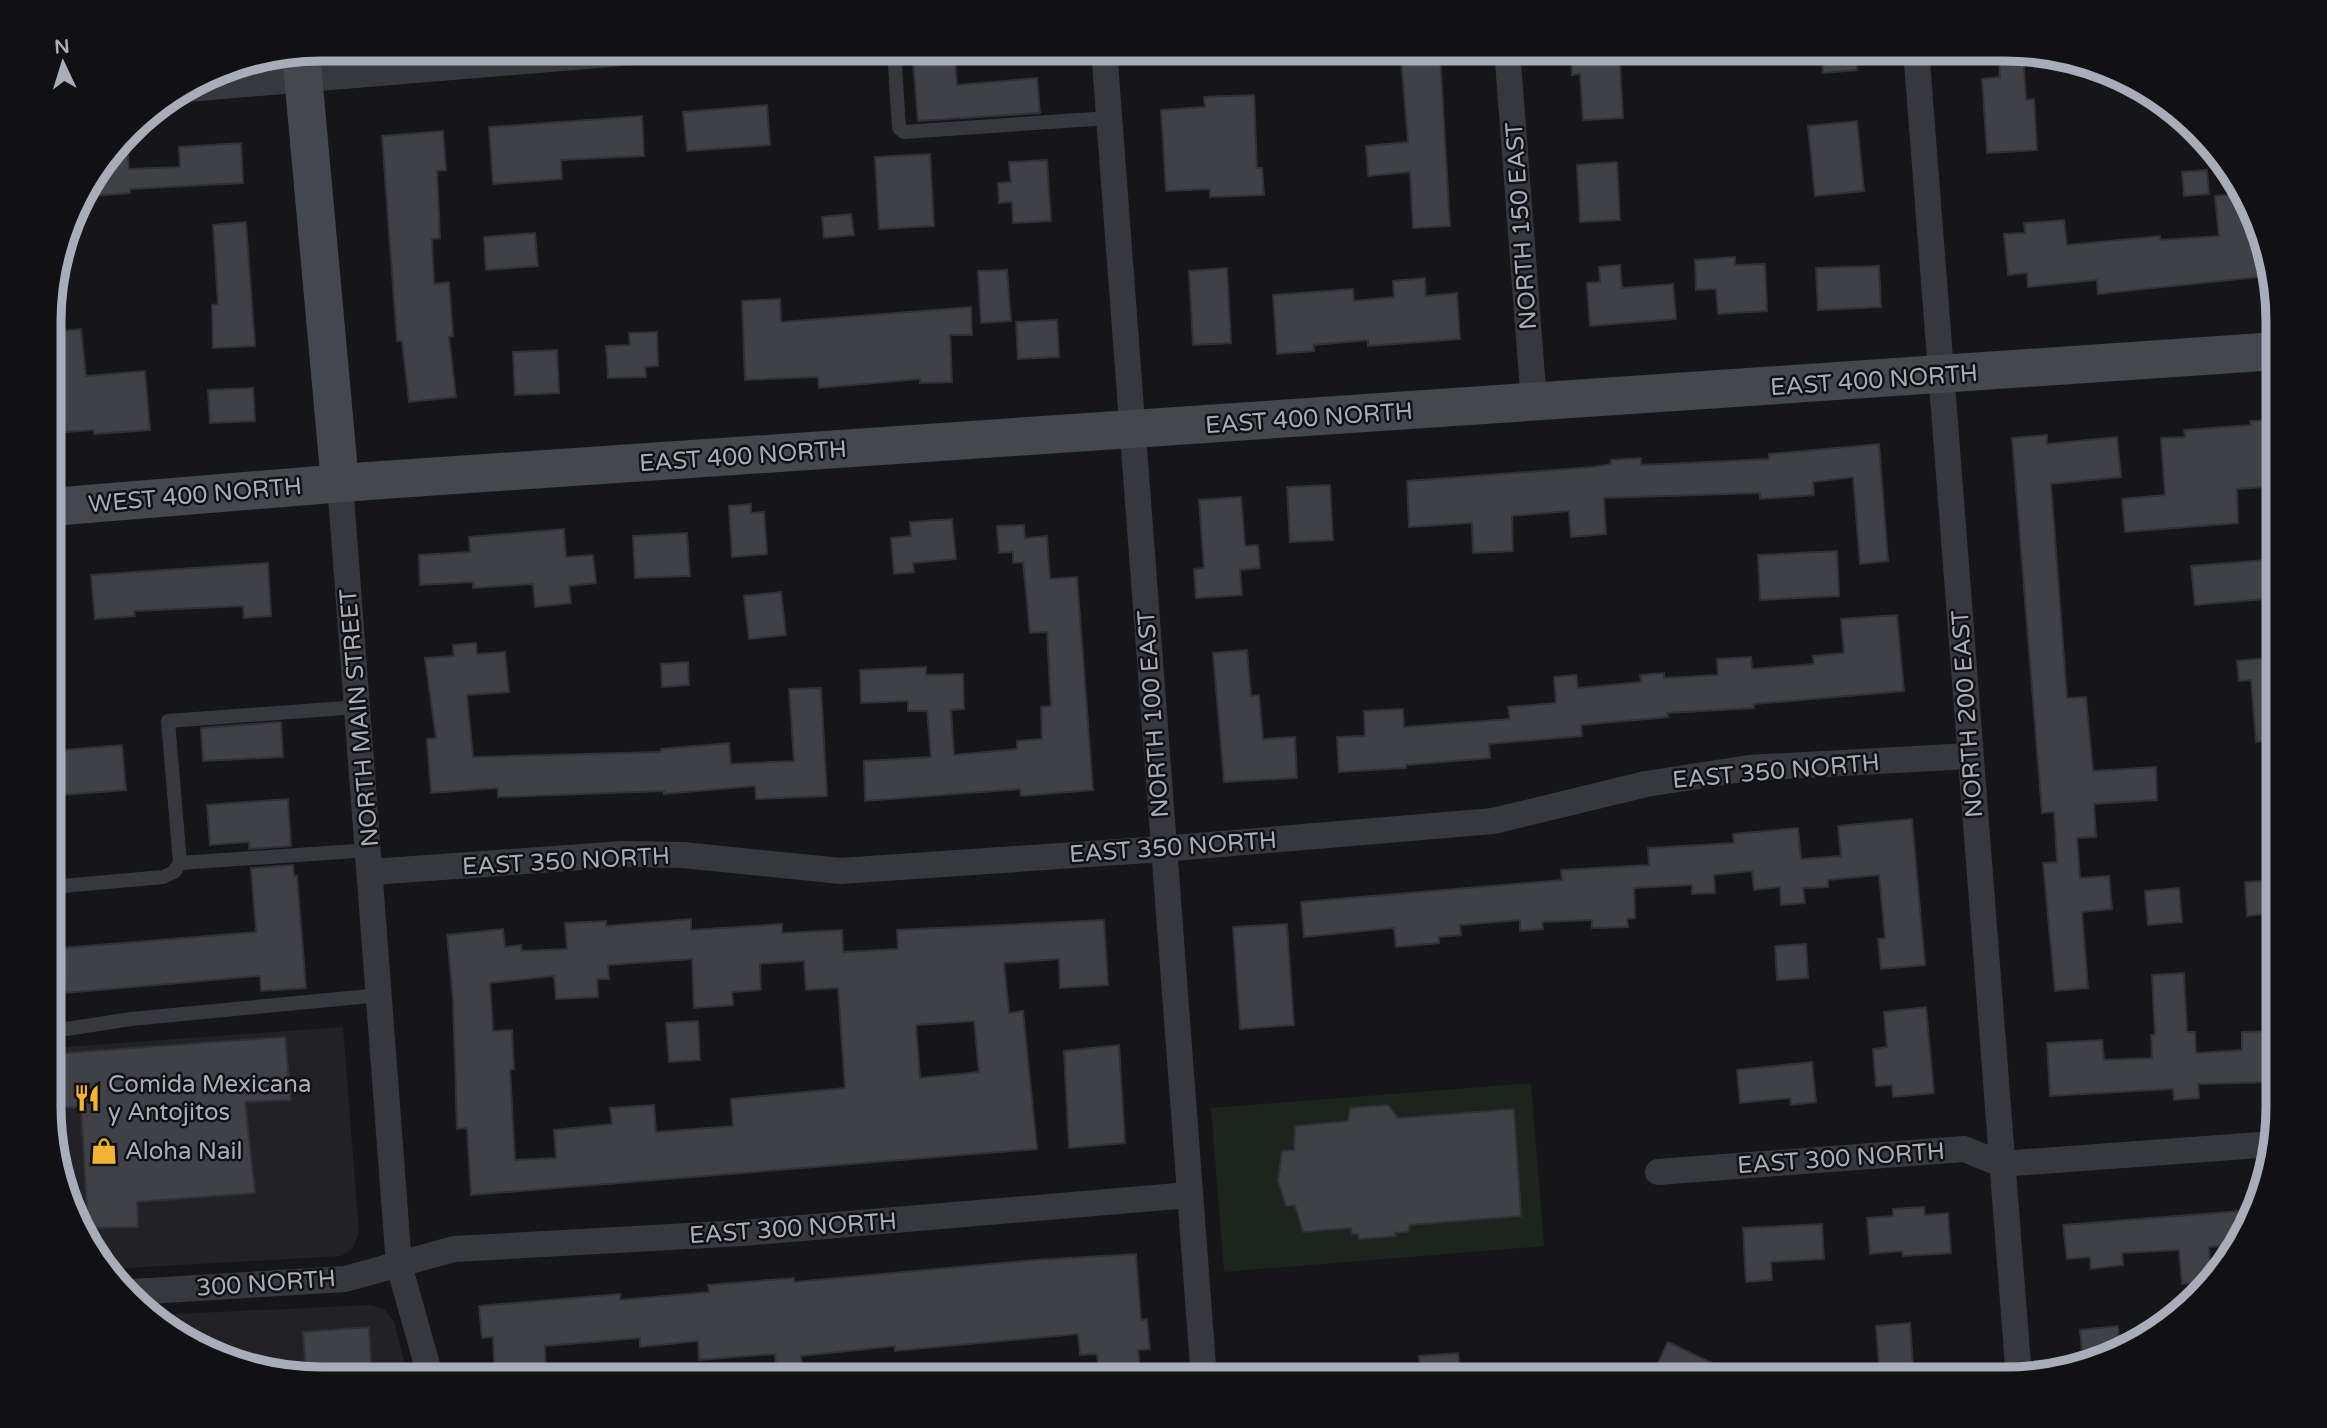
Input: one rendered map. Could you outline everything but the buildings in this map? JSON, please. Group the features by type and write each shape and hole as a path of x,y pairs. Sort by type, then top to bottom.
{"main road":[{"name":"NORTH MAIN STREET","path":"303,67 340,483"},
{"name":"EAST 400 NORTH","path":"340,483 2266,352"},
{"name":"WEST 400 NORTH","path":"61,505 340,483"}],"street":[{"path":"217,83 303,67 426,61"},
{"name":"NORTH 100 EAST","path":"1105,61 1203,1367"},
{"name":"NORTH 150 EAST","path":"1508,61 1534,403"},
{"name":"NORTH 200 EAST","path":"1917,61 2018,1366"},
{"name":"NORTH MAIN STREET","path":"340,483 371,861 399,1265 428,1367"},
{"name":"EAST 350 NORTH","path":"371,861 623,854 696,856 841,871 1162,849 1493,821 1646,784 1749,768 1969,756"},
{"name":"EAST 300 NORTH","path":"1658,1172 1964,1149 2001,1164 2263,1145"},
{"name":"EAST 300 NORTH","path":"399,1265 454,1249 743,1233 1189,1195"},
{"name":"300 NORTH","path":"140,1292 345,1279 399,1265"}],"lane":[{"path":"895,61 899,128 904,132 1109,118"},
{"path":"61,886 163,877 174,872 180,863 168,721 358,707"},
{"path":"180,863 371,861"},
{"path":"61,1028 380,995"}],"shaded area":[{"path":"343,1027 359,1233 352,1249 341,1256 118,1269 88,1221 70,1173 63,1140 61,1047"},
{"path":"1531,1083 1544,1246 1224,1272 1211,1108"},
{"path":"371,1305 385,1310 395,1324 405,1367 322,1367 271,1362 222,1347 165,1314"}],"place":[{"name":"Comida Mexicana y Antojitos","path":"87,1098"},
{"name":"Aloha Nail","path":"104,1151"}]}
